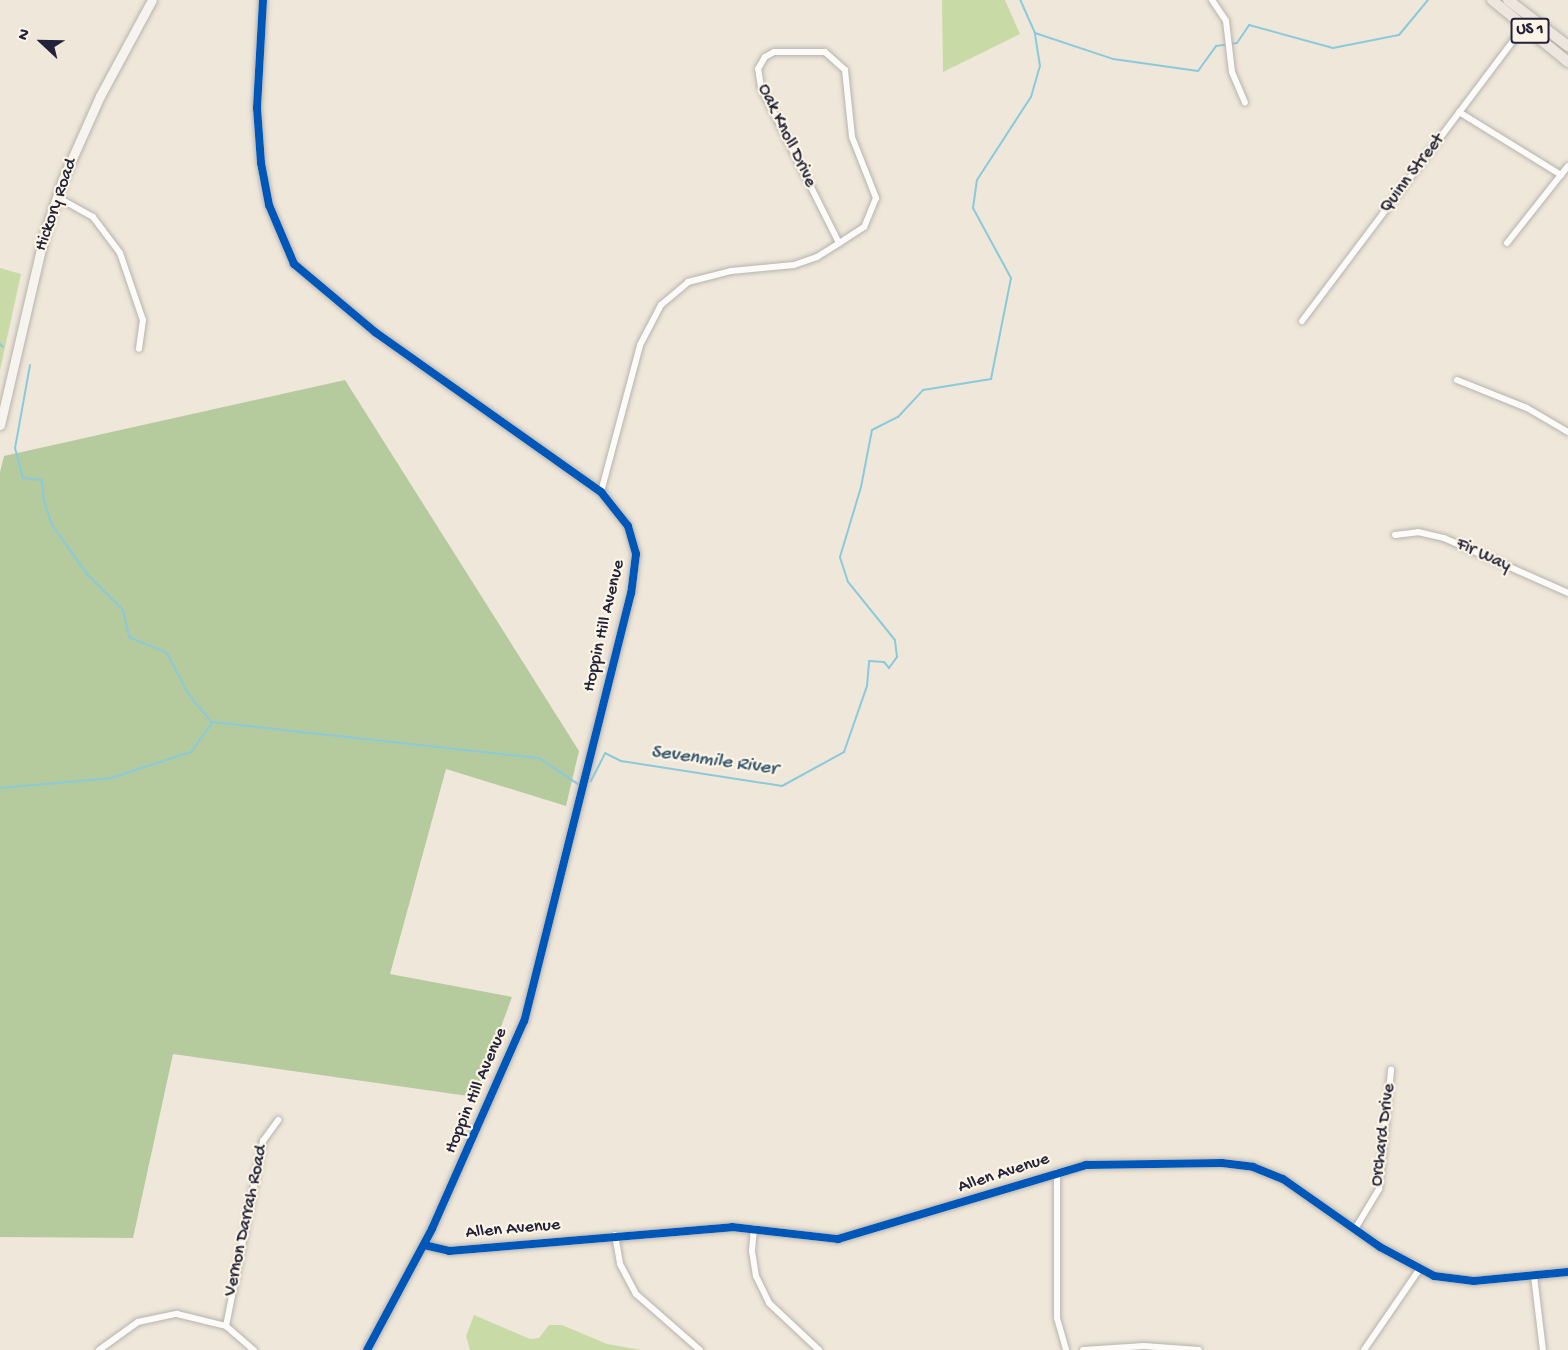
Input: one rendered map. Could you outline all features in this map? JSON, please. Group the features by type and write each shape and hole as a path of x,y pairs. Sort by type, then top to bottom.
{"main road":[{"name":"Hickory Road","path":"0,425 28,300 57,197 87,122 152,0"},
{"name":"US 1","path":"1492,0 1568,62"},
{"name":"US 1","path":"1508,0 1568,46"}],"street":[{"name":"Hoppin Hill Avenue","path":"263,0 257,108 261,164 269,205 294,264 375,332 601,492 622,518 634,545 637,564 528,1007 493,1095 424,1245 367,1350"},
{"path":"1212,0 1226,21 1235,83 1245,102"},
{"name":"Quinn Street","path":"1302,321 1524,26"},
{"name":"Oak Knoll Drive","path":"601,492 640,345 661,305 688,282 731,271 794,265 817,257 864,228 876,198 852,137 844,70 825,52 774,52 765,57 758,69 761,87 839,243"},
{"path":"1459,112 1561,175"},
{"path":"1507,243 1568,166"},
{"path":"57,197 93,217 120,253 143,320 139,349"},
{"path":"1456,380 1527,408 1568,432"},
{"name":"Fir Way","path":"1395,535 1418,532 1444,538 1568,593"},
{"name":"Orchard Drive","path":"1355,1229 1379,1189 1391,1070"},
{"name":"Vernon Darrah Road","path":"226,1326 263,1141 278,1120"},
{"name":"Allen Avenue","path":"424,1245 449,1251 615,1235 754,1227 818,1238 846,1238 1057,1172 1107,1162 1240,1165 1283,1179 1419,1270 1457,1280 1568,1272"},
{"path":"1057,1172 1057,1318 1066,1350"},
{"path":"754,1227 752,1251 756,1276 769,1304 819,1350"},
{"path":"615,1235 620,1264 636,1294 700,1350"},
{"path":"1364,1350 1419,1270"},
{"path":"1534,1276 1543,1350"},
{"path":"99,1350 129,1326 157,1316 187,1314 226,1326 254,1350"},
{"path":"1083,1350 1154,1346 1199,1350"}],"green space":[{"path":"942,0 1005,0 1020,34 943,72"},
{"path":"0,268 21,274 0,370"},
{"path":"345,380 579,751 566,806 446,769 390,974 512,997 475,1097 173,1054 133,1238 0,1237 0,472 4,456"},
{"path":"474,1315 530,1339 539,1338 549,1325 562,1325 607,1344 641,1350 470,1350 466,1336"}],"waterway":[{"name":"Sevenmile River","path":"591,781 605,753 621,761 782,786 844,752 867,686 869,661 884,662 889,668 897,657 895,640 848,582 840,557 861,487 872,430 898,417 923,390 991,379 1011,278 973,208 977,180 1031,97 1040,66 1035,33 1020,0"},
{"name":"Sevenmile River","path":"1035,33 1113,59 1198,71 1216,46 1237,43 1249,25 1333,48 1399,35 1428,0"},
{"name":"Sevenmile River","path":"0,344 3,347"},
{"name":"Sevenmile River","path":"30,365 15,448 23,478 42,480 44,501 52,525 87,574 123,610 129,637 167,653 189,695 212,722 539,758 578,784"},
{"path":"0,788 111,778 191,752 212,723"}],"cycle path":[{"path":"263,0 257,108 261,163 269,205 294,264 375,332 601,492 628,526 636,554 631,593 524,1021 432,1229 367,1350"},
{"path":"424,1245 449,1251 732,1227 838,1239 1086,1165 1222,1163 1253,1167 1283,1179 1380,1247 1434,1276 1474,1281 1568,1272"}]}
